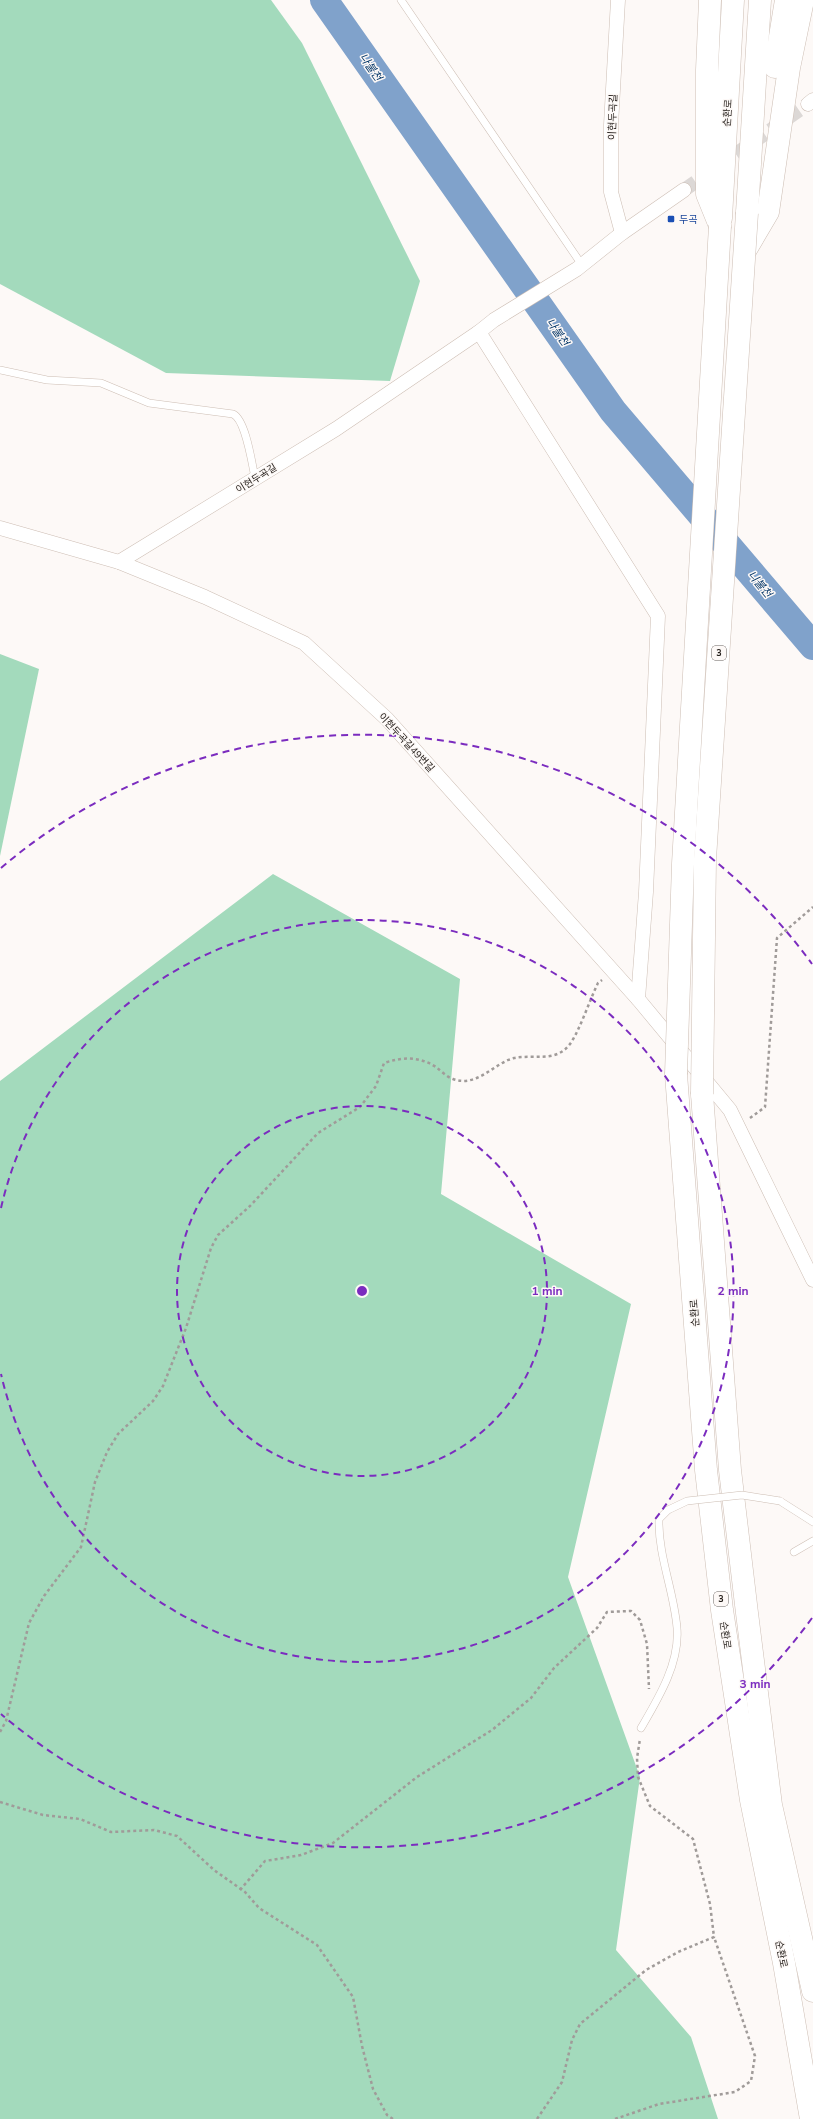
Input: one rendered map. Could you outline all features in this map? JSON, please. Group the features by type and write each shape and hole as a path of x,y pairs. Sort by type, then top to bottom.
{"highway":[{"path":"710,0 707,70 707,194 720,226"},
{"name":"순환로","path":"733,0 683,864 676,1074 706,1470 722,1610 751,1800 784,1963 811,2119"},
{"path":"754,208 760,0"},
{"path":"754,208 763,168 775,67 786,0"},
{"path":"754,208 789,68 803,0"},
{"name":"3","path":"754,208 745,251 705,859 702,1094 730,1470 749,1628 771,1805 813,1991"}],"street":[{"name":"이현두곡길","path":"618,0 611,125 611,192 622,233"},
{"path":"579,267 622,233 684,190"},
{"name":"이현두곡길","path":"119,562 336,428 479,332 494,320 579,267"},
{"path":"479,332 658,616 646,892 638,999"},
{"path":"0,528 119,562"},
{"name":"이현두곡길49번길","path":"119,562 205,597 304,643 387,719 614,971 730,1110 813,1280"}],"lane":[{"path":"401,0 579,267"},
{"path":"0,370 47,380 102,382 149,403 233,414 240,419 255,478"},
{"path":"641,1728 649,1716 675,1657 677,1628 658,1537 659,1519 668,1510 687,1501 742,1495 780,1501 813,1522"},
{"path":"794,1552 813,1541"}],"path":[{"path":"739,1127 765,1107 777,938 813,907"},
{"path":"0,1732 6,1721 29,1623 44,1596 81,1547 94,1482 106,1452 118,1434 152,1401 163,1386 186,1328 211,1248 218,1235 250,1206 318,1133 360,1107 376,1086 384,1063 400,1058 415,1058 431,1064 453,1080 464,1080 484,1076 504,1061 515,1058 554,1056 570,1044 598,983 614,971"},
{"path":"240,1890 264,1861 301,1855 333,1843 417,1777 492,1730 531,1698 554,1668 596,1628 607,1612 631,1611 640,1620 647,1644 649,1716"},
{"path":"615,2119 659,2104 735,2092 751,2081 755,2056 714,1937 710,1904 693,1839 650,1806 638,1777 637,1758 641,1728"},
{"path":"0,1802 43,1815 80,1819 110,1832 154,1830 177,1836 214,1870 240,1890 245,1892 259,1908 317,1945 353,1997 362,2046 373,2089 387,2115 393,2119"},
{"path":"537,2119 562,2082 572,2040 580,2024 646,1970 678,1952 714,1937"}],"green space":[{"path":"0,0 271,0 302,43 420,281 390,381 166,373 0,284"},
{"path":"0,654 39,669 0,856"},
{"path":"273,874 460,979 441,1194 631,1304 568,1577 640,1777 616,1950 691,2037 718,2119 0,2119 0,1081"}],"waterway":[{"name":"나불천","path":"324,0 613,411 813,646"}],"tunnel":[{"path":"684,190 808,104"}],"place":[{"name":"두곡","path":"671,219"}]}
